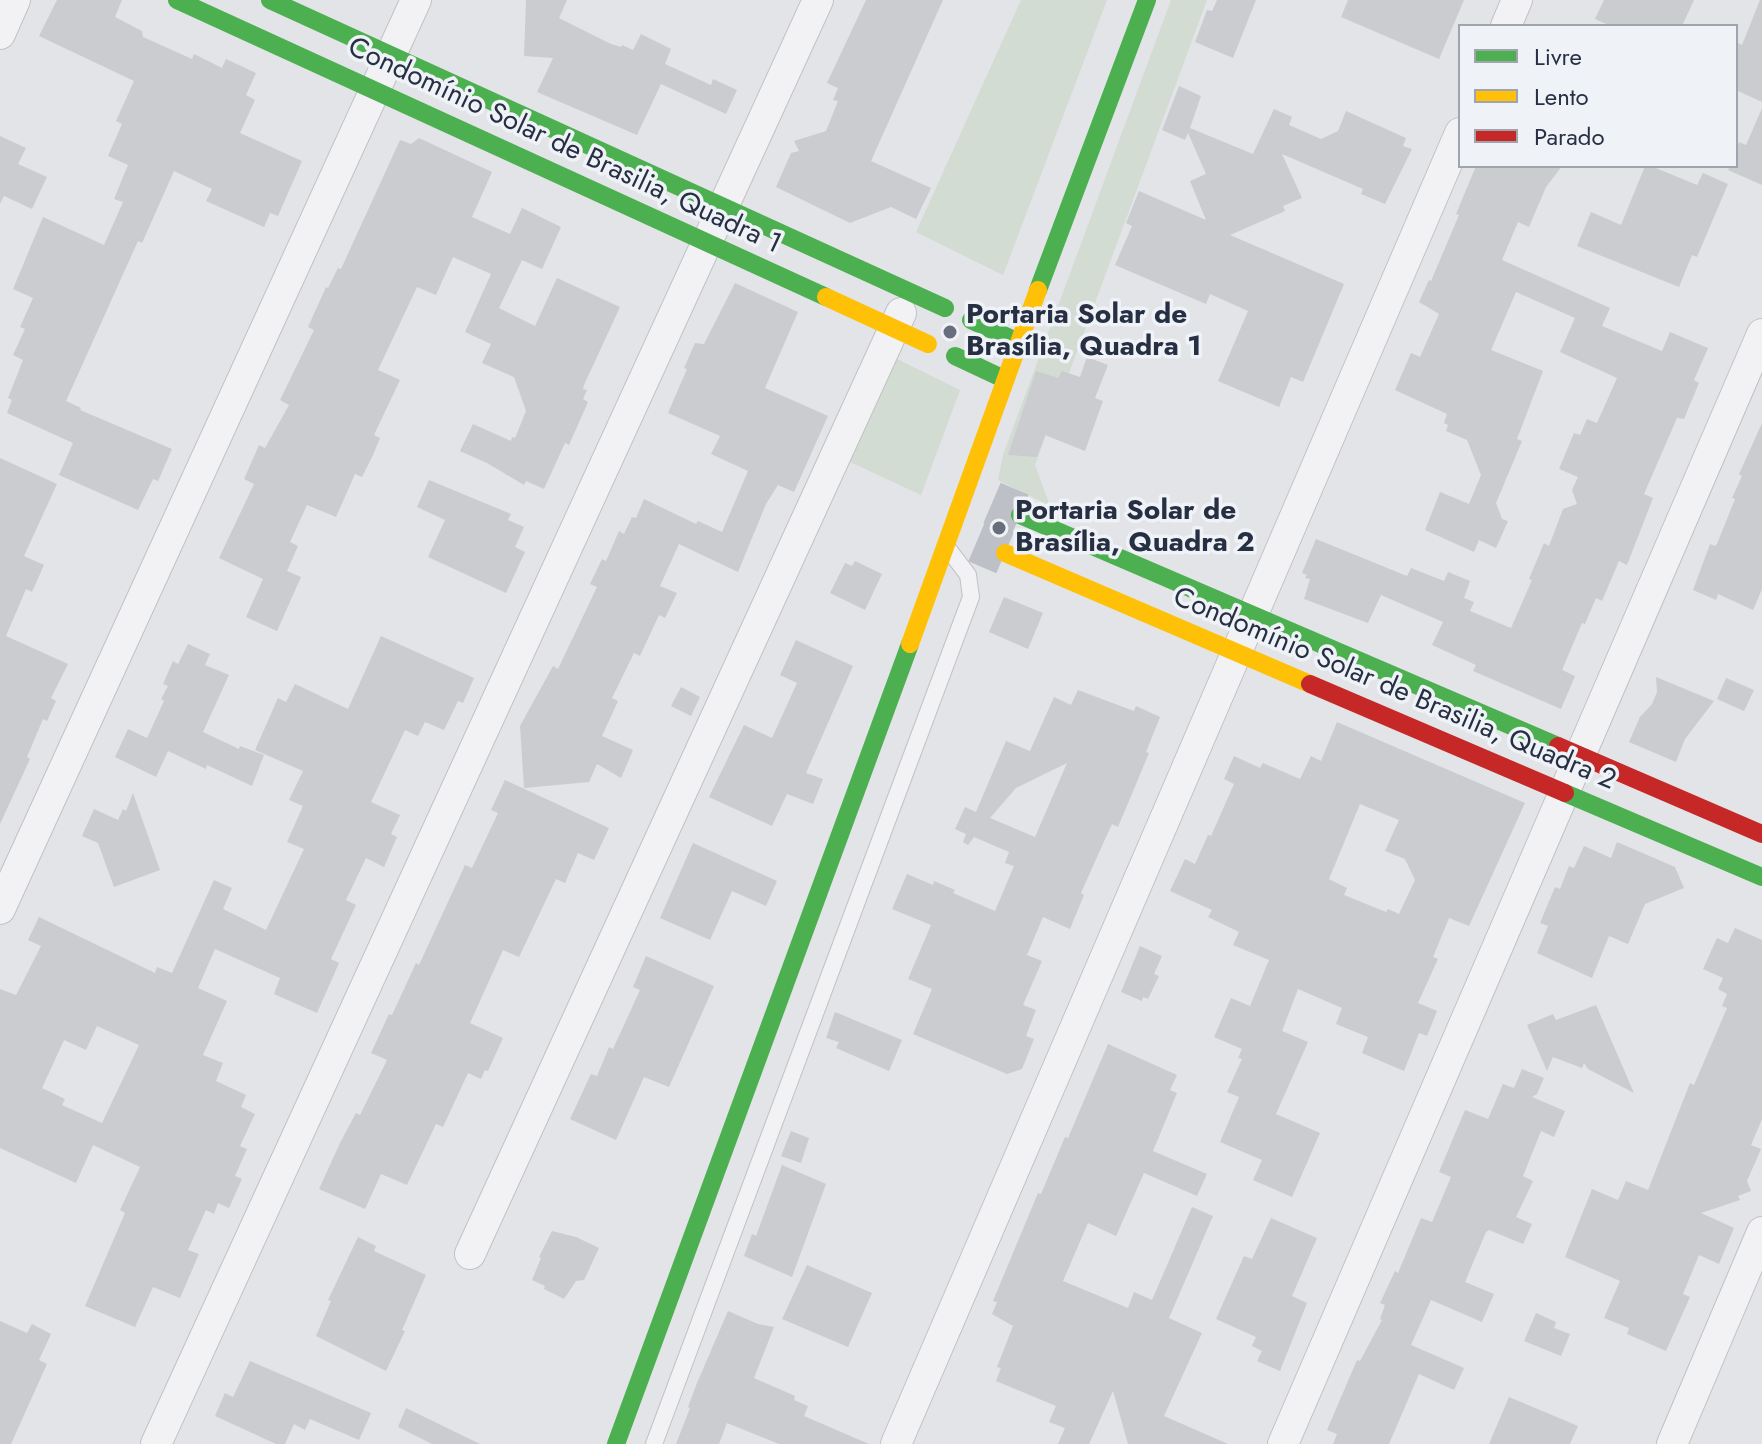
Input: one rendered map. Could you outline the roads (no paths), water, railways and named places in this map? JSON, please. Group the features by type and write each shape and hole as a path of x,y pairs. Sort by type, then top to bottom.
{"street":[{"path":"0,34 15,0"},
{"name":"Condomínio Solar de Brasilia, Quadra 1","path":"177,0 928,344"},
{"name":"Condomínio Solar de Brasilia, Quadra 1","path":"270,0 945,308"},
{"path":"0,909 416,0"},
{"path":"156,1444 818,0"},
{"path":"616,1444 971,494 1004,379 1147,0"},
{"path":"1507,24 1517,0"},
{"path":"896,1444 1458,138"},
{"path":"470,1254 911,293"},
{"path":"1283,1444 1762,334"},
{"path":"1004,379 966,340 1018,342"},
{"name":"Condomínio Solar de Brasilia, Quadra 2","path":"1020,515 1034,543 1237,652 1762,877"},
{"name":"Condomínio Solar de Brasilia, Quadra 2","path":"1005,553 1034,543 1253,615 1762,834"},
{"path":"1672,1444 1762,1232"}],"lane":[{"path":"654,1444 971,597 968,575 953,537"}],"tunnel":[{"path":"992,503 1020,515"},
{"path":"977,541 1005,553"}],"place":[{"name":"Portaria Solar de Brasília, Quadra 1","path":"950,332"},
{"name":"Portaria Solar de Brasília, Quadra 2","path":"999,528"}]}
